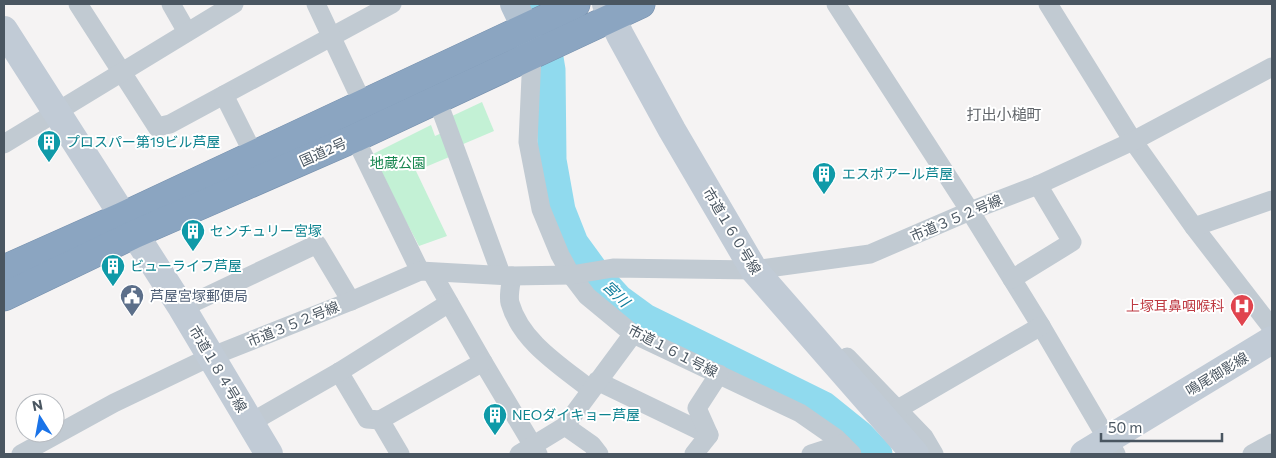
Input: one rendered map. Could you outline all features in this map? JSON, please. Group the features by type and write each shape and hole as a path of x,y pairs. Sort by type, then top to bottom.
{"highway":[{"name":"国道2号","path":"4,270 129,225 355,138 543,50 609,10 640,4"},
{"name":"国道2号","path":"4,297 254,155 363,104 541,14"}],"main road":[{"path":"541,14 543,50"}],"street":[{"path":"78,4 157,127 170,124 392,4"},
{"path":"171,4 187,32"},
{"path":"4,144 234,4"},
{"path":"316,4 363,104"},
{"path":"836,4 970,211 1041,326 1112,447"},
{"path":"1048,4 1134,141 1194,227 1272,328"},
{"name":"市道１６０号線","path":"609,10 620,35 672,130 754,270 915,454"},
{"name":"市道１８４号線","path":"4,30 182,308 267,454"},
{"name":"市道１６１号線","path":"543,50 528,142 541,210 560,255 577,274 587,296 633,334 800,413 847,449"},
{"name":"市道３５２号線","path":"21,454 114,403 210,357 426,272 506,275 577,274 613,268 754,270 870,254 970,211 1038,185 1134,141 1272,67"},
{"path":"224,95 254,155"},
{"path":"437,99 506,275 510,301 518,322 531,341 594,386 709,435"},
{"path":"355,138 426,272 449,303 483,362 530,452 565,426 633,334"},
{"path":"1012,279 1072,242 1038,185"},
{"path":"1194,227 1272,200"},
{"path":"182,308 318,244 351,301"},
{"path":"250,423 338,372 449,303"},
{"path":"797,321 830,340 924,437 934,454"},
{"path":"898,409 1041,326"},
{"name":"鳴尾御影線","path":"1084,454 1112,447 1272,340"},
{"path":"338,372 366,418 380,420 483,362"},
{"path":"709,435 698,408 719,374"},
{"path":"380,420 400,454"},
{"path":"565,426 592,445 598,454"},
{"path":"694,454 709,435"},
{"path":"1252,454 1272,443"},
{"path":"811,454 847,449"}],"green space":[{"path":"482,102 494,131 461,145 450,117"},
{"name":"地蔵公園","path":"431,125 435,136 444,132 454,155 416,171 447,236 419,246 371,155"}],"waterway":[{"name":"宮川","path":"540,4 551,70 552,160 561,210 574,243 598,276 619,299 645,318 824,406 860,435 878,454"}],"place":[{"name":"プロスパー第19ビル芦屋","path":"49,163"},
{"name":"エスポアール芦屋","path":"824,195"},
{"name":"センチュリー宮塚","path":"193,252"},
{"name":"ビューライフ芦屋","path":"113,287"},
{"name":"芦屋宮塚郵便局","path":"132,317"},
{"name":"上塚耳鼻咽喉科","path":"1242,327"},
{"name":"NEOダイキョー芦屋","path":"495,436"}],"district":[{"name":"打出小槌町","path":"1004,115"}]}
